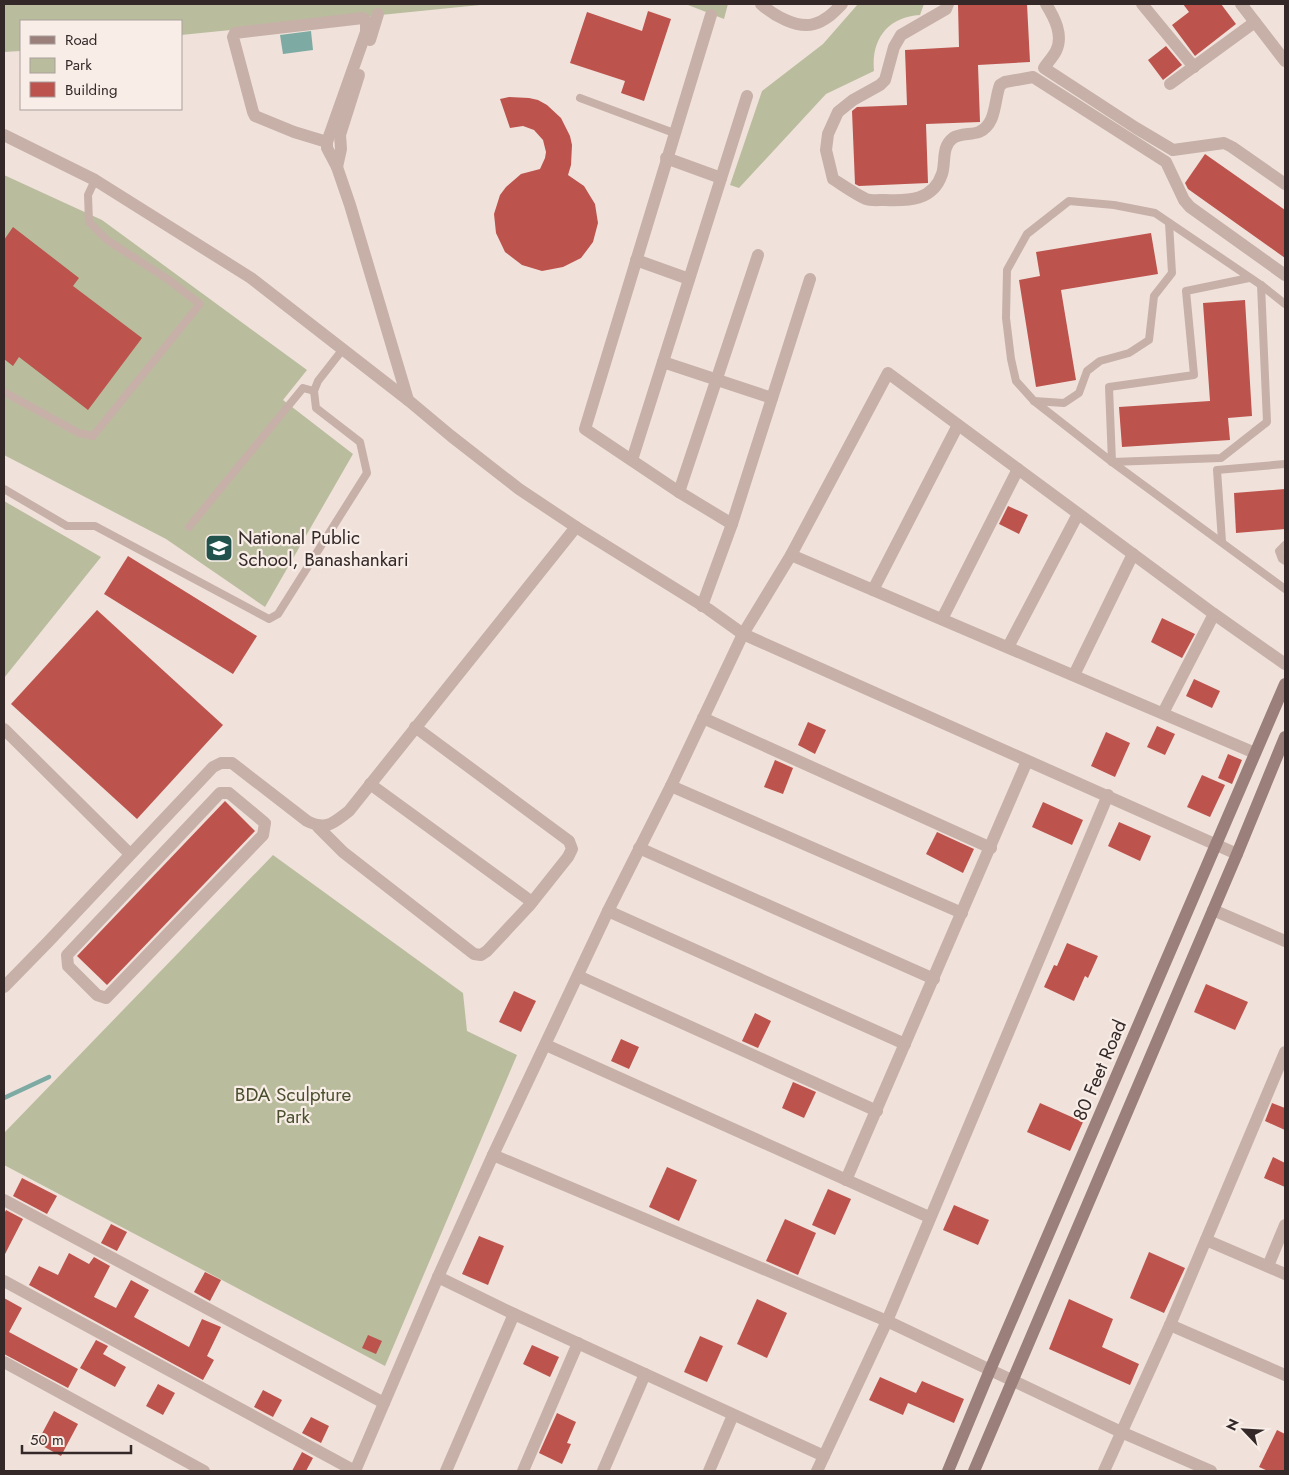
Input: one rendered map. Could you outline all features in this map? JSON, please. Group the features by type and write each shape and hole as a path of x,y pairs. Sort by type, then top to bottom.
{"main road":[{"name":"80 Feet Road","path":"948,1471 1285,684"},
{"path":"974,1471 1285,737"}],"street":[{"path":"761,4 782,19 813,25 829,17 842,4"},
{"path":"948,4 946,9 901,34 894,47 885,80 838,112 828,134 826,150 833,179 868,200 912,200 928,194 942,174 944,152 952,139 965,134 979,132 988,124 994,112 1000,85 1005,82 1033,77 1056,92 1137,136 1173,150 1224,143 1285,184"},
{"path":"1046,4 1058,28 1058,40 1057,50 1044,68 1063,79 1137,136 1166,162 1184,200 1190,207 1285,275"},
{"path":"1142,4 1194,67"},
{"path":"1240,4 1285,61"},
{"path":"337,167 341,149 340,136 378,14"},
{"path":"711,15 585,429 679,492 732,524"},
{"path":"327,142 294,132 255,116 233,37 235,33 363,18 366,20 366,32 327,142 337,167 408,400"},
{"path":"1170,84 1255,22"},
{"path":"632,460 747,96"},
{"path":"4,135 95,180 251,278 519,489 743,634 1237,854"},
{"path":"666,158 721,178"},
{"path":"679,492 758,256"},
{"path":"636,260 689,279"},
{"path":"705,608 810,280"},
{"path":"663,362 772,398"},
{"path":"4,1281 355,1471 493,1154 608,911 671,786 743,634 791,555 888,373 1214,614 1285,664"},
{"path":"873,590 958,425"},
{"path":"942,619 1018,469"},
{"path":"1008,647 1078,514"},
{"path":"318,827 331,825 349,811 576,527"},
{"path":"1074,675 1133,554"},
{"path":"791,555 1255,753"},
{"path":"1163,713 1214,614"},
{"path":"703,718 991,848"},
{"path":"4,987 214,767 222,763 232,763 307,822 318,827 343,852 474,954 481,955 487,951 532,902 568,857 572,849 569,841 415,727"},
{"path":"4,729 130,854"},
{"path":"846,1180 1027,761"},
{"path":"370,784 532,902"},
{"path":"671,786 962,913"},
{"path":"220,793 229,793 265,822 264,835 106,998 97,995 68,966 67,955 114,905 220,793"},
{"path":"817,1471 887,1321 1108,795"},
{"path":"639,848 934,979"},
{"path":"98,889 114,905"},
{"path":"1213,910 1285,941"},
{"path":"608,911 905,1044"},
{"path":"578,976 877,1111"},
{"path":"546,1045 929,1218"},
{"path":"1104,1471 1170,1325 1285,1052"},
{"path":"493,1154 887,1321 1121,1432 1211,1471"},
{"path":"4,1200 384,1403"},
{"path":"1268,1266 1285,1225"},
{"path":"1206,1240 1285,1274"},
{"path":"438,1277 514,1314 824,1456"},
{"path":"446,1471 514,1314"},
{"path":"1170,1325 1285,1375"},
{"path":"523,1471 578,1343"},
{"path":"4,1362 204,1471"},
{"path":"603,1471 645,1374"},
{"path":"709,1471 733,1415"}],"lane":[{"path":"580,98 674,134"},
{"path":"4,392 79,433 93,436 200,304 169,280 107,240 89,222 88,195 95,180"},
{"path":"1285,304 1261,285 1155,213 1114,205 1069,201 1027,234 1007,270 1006,318 1016,381 1034,401 1112,462 1285,589"},
{"path":"1034,401 1064,403 1079,393 1087,371 1100,361 1129,353 1148,340 1154,296 1172,273 1170,223"},
{"path":"1112,462 1109,387 1194,375 1186,291 1250,278"},
{"path":"1112,462 1221,458 1267,422 1261,285"},
{"path":"4,490 67,526 95,526 269,619 278,614 367,473 360,442 316,408 314,391 318,382 343,349"},
{"path":"189,526 303,388 314,391"},
{"path":"1222,541 1217,470 1285,464"},
{"path":"1285,545 1279,551 1282,559 1285,561"}],"green space":[{"path":"4,4 490,4 182,35 182,20 20,20 20,51 4,52"},
{"path":"689,4 728,4 724,19"},
{"path":"858,4 924,4 920,15 899,20 884,32 875,49 874,71 826,94 739,188 730,185 762,91 823,44"},
{"path":"4,175 102,220 307,370 283,400 353,454 265,607 166,539 4,455"},
{"path":"4,501 101,557 4,678"},
{"name":"BDA Sculpture Park","path":"273,855 463,993 467,1031 517,1055 385,1366 4,1165 4,1133"}],"water":[{"path":"311,31 313,50 283,54 280,35"}],"building":[{"path":"958,4 1027,4 1030,62 978,65 980,122 926,124 928,183 859,186 855,184 852,111 857,107 907,105 905,50 959,47"},
{"path":"1183,4 1221,4 1236,24 1195,56 1172,25 1189,12"},
{"path":"648,11 671,19 644,101 621,93 625,81 570,63 587,12 642,31"},
{"path":"1166,46 1182,65 1163,80 1148,60"},
{"path":"509,97 538,100 547,105 561,118 570,136 572,145 571,165 568,175 584,186 595,204 598,223 593,242 581,258 563,267 542,271 522,265 505,252 496,233 494,214 500,195 521,174 540,169 546,152 543,140 534,130 523,126 510,128 500,99"},
{"path":"1205,154 1285,210 1285,258 1188,189 1185,183"},
{"path":"13,227 79,278 73,286 142,338 88,410 19,357 13,366 4,359 4,240"},
{"path":"1151,233 1158,274 1061,290 1076,380 1036,387 1019,280 1040,276 1036,252"},
{"path":"1245,300 1252,416 1228,418 1230,440 1122,447 1119,407 1210,401 1203,303"},
{"path":"1285,489 1285,529 1236,533 1234,493"},
{"path":"1008,506 1028,515 1019,534 999,524"},
{"path":"128,556 257,636 233,674 104,594"},
{"path":"97,610 223,725 137,819 11,704"},
{"path":"1162,618 1195,634 1182,658 1151,642"},
{"path":"1194,679 1220,691 1212,708 1186,696"},
{"path":"808,722 826,730 815,754 798,745"},
{"path":"1157,726 1175,734 1165,755 1147,747"},
{"path":"1106,732 1130,743 1115,777 1091,766"},
{"path":"1228,754 1242,760 1232,784 1218,778"},
{"path":"775,760 793,768 783,794 764,787"},
{"path":"1202,775 1225,785 1210,817 1187,807"},
{"path":"225,801 255,831 107,985 77,956"},
{"path":"1043,802 1083,820 1072,845 1032,827"},
{"path":"1119,822 1151,836 1140,861 1108,846"},
{"path":"937,832 974,849 963,873 926,854"},
{"path":"1067,943 1098,956 1088,978 1085,976 1074,1001 1044,987 1054,965 1057,966"},
{"path":"1206,984 1248,1002 1235,1030 1194,1012"},
{"path":"514,991 536,1001 521,1032 499,1022"},
{"path":"755,1013 771,1021 758,1048 742,1041"},
{"path":"621,1039 639,1047 629,1069 611,1061"},
{"path":"793,1082 816,1092 804,1118 782,1108"},
{"path":"1040,1103 1083,1122 1070,1151 1027,1132"},
{"path":"1272,1103 1285,1108 1285,1130 1265,1121"},
{"path":"1273,1157 1285,1163 1285,1187 1264,1178"},
{"path":"667,1167 697,1180 679,1221 649,1207"},
{"path":"22,1178 57,1196 47,1214 13,1196"},
{"path":"828,1189 851,1199 835,1235 812,1225"},
{"path":"954,1205 989,1220 978,1245 943,1230"},
{"path":"6,1210 23,1219 4,1256 4,1214"},
{"path":"785,1219 816,1233 798,1275 766,1261"},
{"path":"111,1224 127,1232 117,1251 101,1243"},
{"path":"479,1236 504,1246 488,1285 462,1274"},
{"path":"1149,1252 1185,1268 1164,1313 1130,1298"},
{"path":"69,1253 89,1264 94,1257 110,1266 94,1297 116,1308 131,1280 149,1290 134,1317 189,1347 202,1319 221,1327 207,1356 214,1360 203,1380 29,1285 39,1266 58,1275"},
{"path":"205,1272 221,1280 210,1301 194,1292"},
{"path":"4,1298 22,1308 9,1332 78,1369 68,1388 4,1354"},
{"path":"757,1299 787,1313 767,1358 737,1344"},
{"path":"1069,1299 1113,1319 1102,1347 1139,1364 1130,1385 1049,1349"},
{"path":"368,1335 382,1341 376,1354 362,1348"},
{"path":"700,1336 723,1346 707,1382 684,1372"},
{"path":"96,1340 108,1346 103,1354 126,1367 115,1387 80,1368"},
{"path":"532,1345 559,1357 550,1377 523,1364"},
{"path":"880,1377 916,1393 922,1381 964,1399 954,1423 908,1403 903,1415 869,1400"},
{"path":"158,1384 175,1393 163,1415 146,1406"},
{"path":"263,1390 282,1400 273,1417 254,1407"},
{"path":"54,1411 78,1424 61,1456 37,1443"},
{"path":"557,1413 576,1422 567,1443 571,1444 562,1464 539,1453"},
{"path":"311,1417 329,1426 321,1443 302,1433"},
{"path":"1277,1430 1285,1434 1285,1471 1268,1471 1259,1467"},
{"path":"302,1452 313,1458 306,1471 292,1471"}],"waterway":[{"path":"4,1098 49,1077"}],"place":[{"name":"National Public School, Banashankari","path":"219,548"}]}
